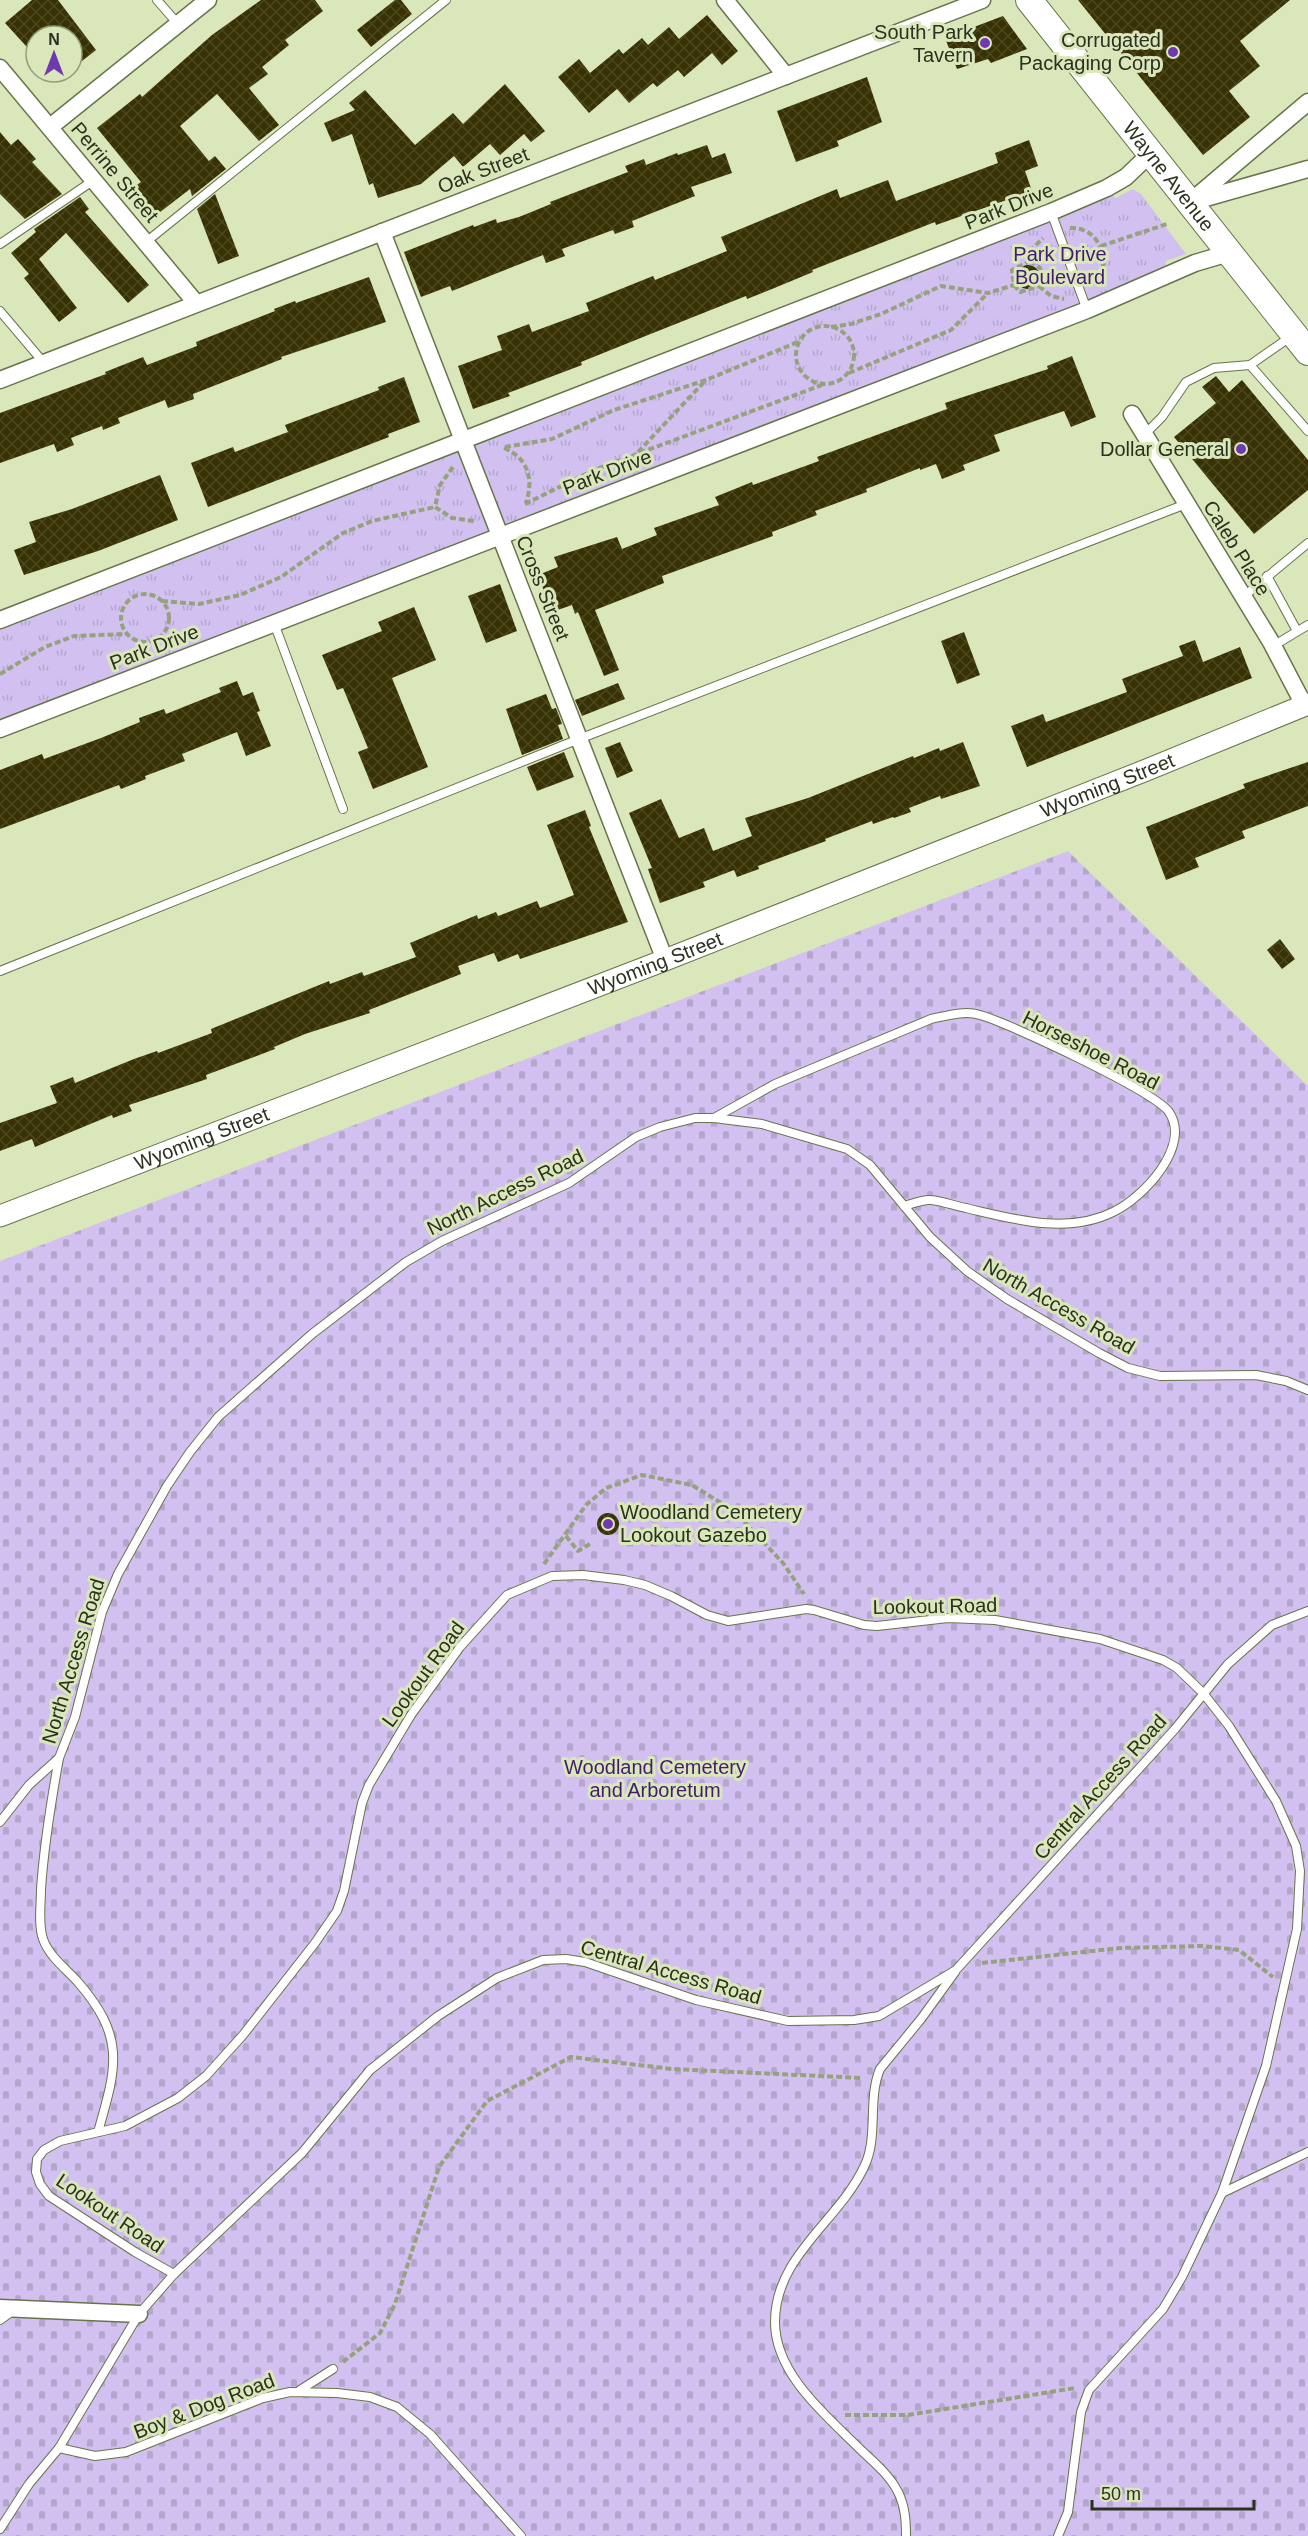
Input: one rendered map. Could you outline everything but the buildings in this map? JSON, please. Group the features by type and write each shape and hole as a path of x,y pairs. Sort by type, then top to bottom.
{"main road":[{"name":"Wayne Avenue","path":"1029,0 1301,343"}],"street":[{"path":"50,127 208,0"},
{"path":"725,0 786,75"},
{"name":"Oak Street","path":"0,380 982,0"},
{"name":"Perrine Street","path":"0,68 196,303"},
{"path":"1189,203 1308,102"},
{"name":"Park Drive","path":"0,620 1051,212 1107,188 1126,177 1151,153"},
{"path":"1189,203 1308,169"},
{"name":"Cross Street","path":"382,232 665,960"},
{"name":"Park Drive","path":"0,729 1087,310 1195,263 1228,253"},
{"name":"Caleb Place","path":"1132,414 1273,646 1306,705"},
{"name":"Wyoming Street","path":"0,1216 665,960 1306,705"},
{"path":"8,2308 139,2314"}],"lane":[{"path":"157,0 178,24"},
{"path":"146,242 446,0"},
{"path":"0,244 94,180"},
{"path":"1051,212 1087,310"},
{"path":"0,311 44,363"},
{"path":"1144,435 1162,417 1186,382 1214,368 1250,365 1301,343"},
{"path":"1250,365 1308,431"},
{"path":"0,971 579,739 1186,504"},
{"path":"1243,597 1308,543"},
{"path":"1267,576 1297,631"},
{"path":"274,623 343,809"},
{"path":"1273,646 1308,625"},
{"name":"Horseshoe Road","path":"714,1118 775,1084 931,1019 957,1013 978,1014 1114,1077 1152,1098 1168,1112 1177,1130 1175,1144 1150,1182 1113,1212 1091,1220 1070,1223 1026,1222 929,1200 904,1206"},
{"name":"North Access Road","path":"0,1822 29,1785 60,1758 75,1718 102,1612 118,1574 166,1486 189,1452 230,1405 312,1334 421,1252 569,1183 636,1137 678,1121 714,1118 762,1124 847,1149 863,1158 948,1255 980,1281 1082,1344 1128,1368 1174,1377 1256,1375 1286,1381 1308,1390"},
{"name":"Lookout Road","path":"174,2274 135,2252 49,2196 40,2184 36,2172 37,2159 44,2150 60,2141 125,2126 178,2098 206,2076 243,2035 337,1911 348,1881 362,1803 369,1785 411,1715 460,1647 507,1595 552,1576 567,1575 624,1580 658,1590 707,1615 728,1621 740,1621 780,1611 814,1610 864,1625 892,1625 927,1620 972,1618 1017,1623 1100,1639 1163,1660 1181,1672 1203,1693 1250,1757 1285,1819 1296,1846 1300,1871 1299,1917 1266,2066 1222,2193 1182,2277 1163,2309 1089,2390 1081,2412 1068,2512 1058,2536"},
{"name":"Central Access Road","path":"0,2529 29,2484 59,2448 139,2314 174,2274 302,2153 374,2066 452,2006 485,1984 518,1968 550,1959 578,1960 696,2000 788,2021 854,2020 879,2016 958,1968 1175,1729 1228,1664 1265,1630 1285,1619 1308,1611"},
{"path":"60,1758 44,1845 41,1928 45,1944 51,1954 95,2003 111,2034 114,2052 113,2078 98,2132"},
{"path":"906,2536 905,2508 891,2480 826,2415 787,2366 778,2342 776,2313 787,2270 855,2186 866,2164 871,2141 876,2079 884,2062 921,2019 958,1968"},
{"path":"1222,2193 1308,2152"},
{"path":"0,2320 8,2308"},
{"path":"300,2390 333,2369"},
{"name":"Boy & Dog Road","path":"59,2448 90,2455 126,2452 263,2398 300,2390 370,2397 402,2410 439,2442 521,2536"}],"path":[{"path":"1101,246 1167,224"},
{"path":"1070,228 1081,227 1092,234 1101,246 1103,274 1095,288"},
{"path":"1030,261 1031,250 1043,238"},
{"path":"1030,261 1012,270 1014,285 1020,292 1039,286"},
{"path":"1030,261 1040,268 1042,275 1039,286"},
{"path":"496,449 552,439 614,410 706,380 798,342 812,329 851,324 881,314 941,286 988,293 1014,285"},
{"path":"1039,286 1051,296 1069,300"},
{"path":"848,373 951,330 988,293"},
{"path":"516,509 594,470 822,385 841,380 853,365 852,346 848,337 831,327"},
{"path":"798,342 795,351 799,370 805,377 822,385"},
{"path":"636,455 706,380"},
{"path":"505,447 520,457 529,472 531,488 525,504"},
{"path":"435,507 440,485 456,464"},
{"path":"126,634 120,619 125,603 131,598 147,594 162,601 200,604 240,595 280,577 343,533 372,521 435,507 452,518 480,522"},
{"path":"0,675 45,647 74,636 126,634 140,642 155,641 166,631 169,616 162,601"},
{"path":"538,1582 545,1561 566,1536 586,1505 606,1488 642,1474 692,1485 734,1511 783,1563 814,1610"},
{"path":"566,1536 578,1551 590,1544"},
{"path":"958,1968 1120,1948 1202,1946 1239,1950 1284,1986"},
{"path":"333,2369 380,2333 395,2304 439,2166 487,2101 571,2057 672,2069 876,2079"},
{"path":"826,2415 908,2415 1063,2390 1095,2381"}],"green space":[{"name":"Park Drive Boulevard","path":"1107,188 1115,198 1133,189 1141,194 1186,254 1166,261 1164,276 0,729 0,620"},
{"name":"Woodland Cemetery and Arboretum","path":"1068,851 1308,1086 1308,2536 0,2536 0,1261"}],"place":[{"name":"South Park Tavern","path":"985,43"},
{"name":"Corrugated Packaging Corp","path":"1173,52"},
{"name":"Dollar General","path":"1241,449"},
{"name":"Woodland Cemetery Lookout Gazebo","path":"608,1524"}]}
